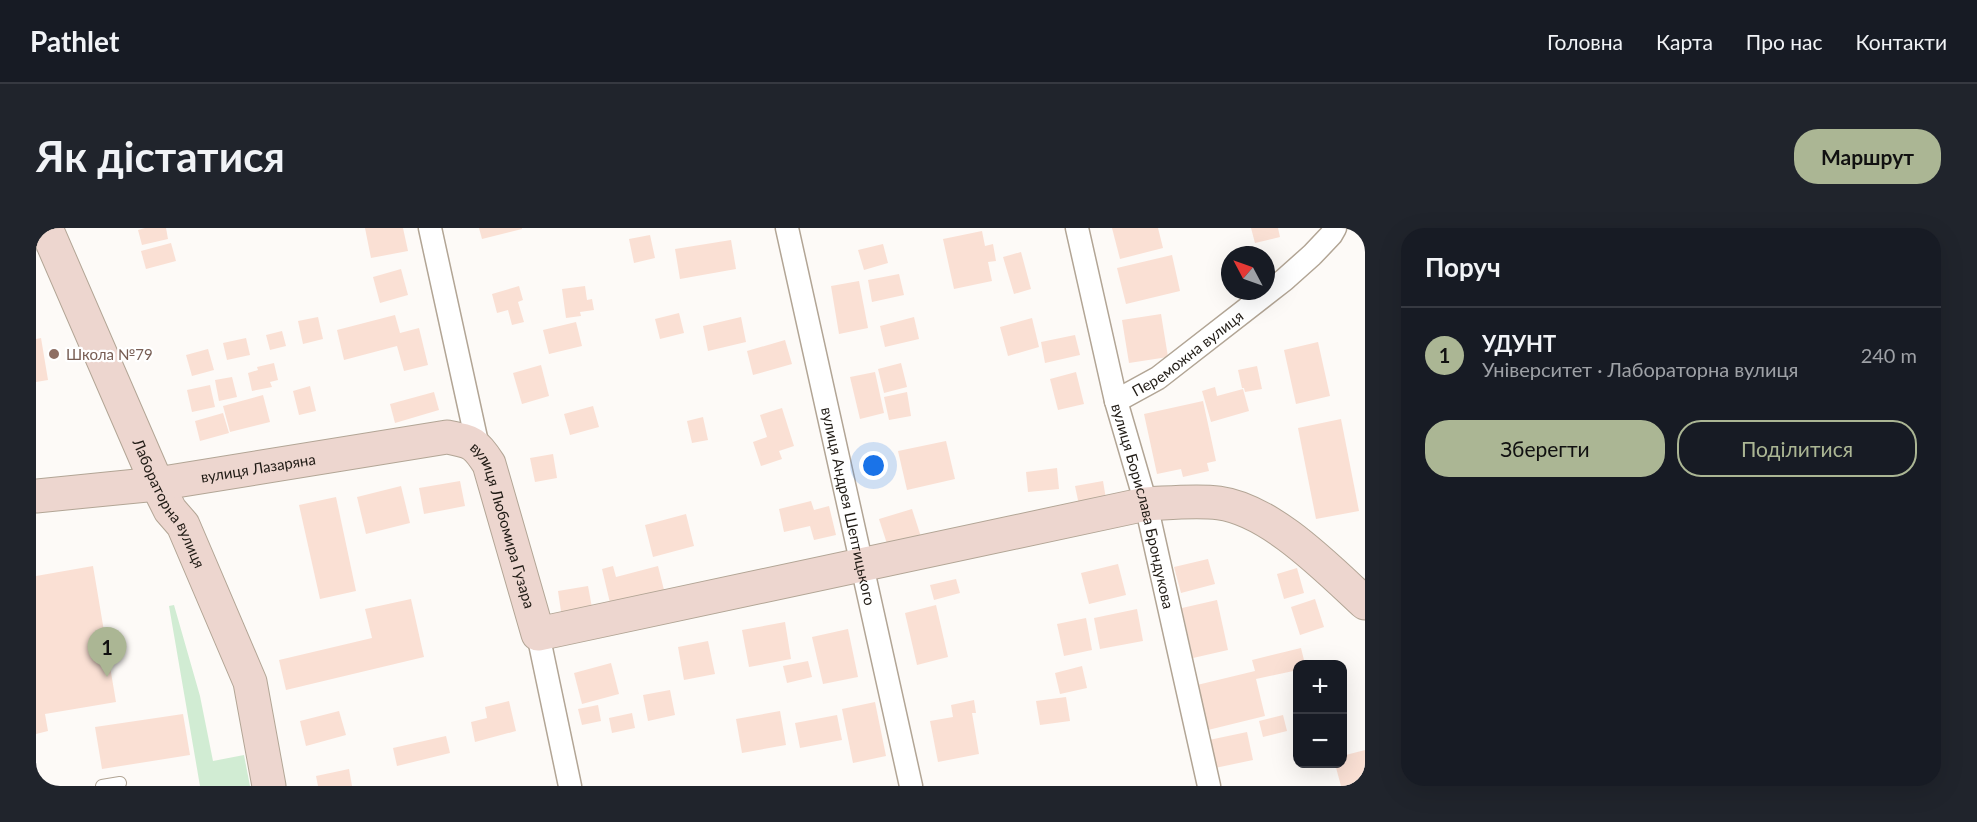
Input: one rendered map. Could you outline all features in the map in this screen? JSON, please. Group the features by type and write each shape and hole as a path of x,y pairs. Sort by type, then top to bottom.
{"street":[{"name":"Лабораторна вулиця","path":"46,228 157,484 170,510 183,525 250,682 269,786"},
{"name":"вулиця Любомира Гузара","path":"430,228 478,447 489,464 495,481 538,634 570,786"},
{"name":"вулиця Андрея Шептицького","path":"787,228 910,786"},
{"name":"вулиця Борислава Брондукова","path":"1077,228 1116,401 1146,504 1209,786"},
{"name":"Переможна вулиця","path":"1116,401 1158,378 1284,280 1312,255 1335,228"},
{"name":"вулиця Лазаряна","path":"36,496 157,484 447,437 478,447"},
{"path":"538,634 1146,504 1220,503 1258,516 1287,534 1360,594"}],"lane":[{"path":"102,786 120,783"}],"green space":[{"path":"174,605 200,696 213,761 244,755 250,786 200,786 169,606"}],"building":[{"path":"166,228 168,239 142,245 138,230"},
{"path":"365,228 403,228 408,251 371,258"},
{"path":"479,228 522,228 522,229 482,239"},
{"path":"1112,228 1158,228 1163,248 1120,259"},
{"path":"1251,228 1278,228 1280,237 1255,243"},
{"path":"982,231 985,246 993,244 996,261 988,262 992,281 954,289 943,239"},
{"path":"650,235 655,258 634,263 629,239"},
{"path":"731,240 736,269 680,279 675,249"},
{"path":"171,243 176,261 146,269 141,251"},
{"path":"883,244 888,263 864,270 858,250"},
{"path":"1021,252 1031,289 1014,294 1003,257"},
{"path":"1172,255 1180,291 1126,304 1117,268"},
{"path":"401,269 408,295 380,303 373,277"},
{"path":"899,274 904,295 872,302 868,280"},
{"path":"859,281 868,328 839,334 831,286"},
{"path":"519,286 523,300 518,302 524,322 512,325 508,310 497,313 492,294"},
{"path":"585,286 587,300 592,299 594,310 580,312 581,316 566,318 562,289"},
{"path":"679,313 684,333 660,339 655,319"},
{"path":"1161,314 1168,357 1129,363 1122,320"},
{"path":"395,315 400,333 419,328 428,365 404,371 397,346 344,360 337,330"},
{"path":"318,317 323,339 303,344 298,321"},
{"path":"741,317 746,342 708,351 703,326"},
{"path":"914,317 919,339 885,347 880,326"},
{"path":"1032,318 1039,347 1008,356 1000,327"},
{"path":"576,322 582,346 549,354 543,330"},
{"path":"282,331 286,346 270,350 266,335"},
{"path":"1075,335 1080,355 1045,363 1041,342"},
{"path":"41,338 48,380 36,382 36,339"},
{"path":"246,338 250,355 227,360 223,343"},
{"path":"785,340 792,364 753,375 747,351"},
{"path":"1318,342 1330,396 1296,404 1284,350"},
{"path":"208,349 214,370 192,376 186,355"},
{"path":"274,363 278,380 270,382 272,387 252,391 248,373 258,370 257,367"},
{"path":"901,363 907,387 884,393 878,369"},
{"path":"541,365 549,396 522,404 513,373"},
{"path":"1257,366 1262,389 1245,392 1238,370"},
{"path":"875,372 884,413 860,419 850,377"},
{"path":"1076,372 1084,404 1058,410 1050,379"},
{"path":"232,377 237,397 219,401 215,380"},
{"path":"210,385 215,407 192,412 187,390"},
{"path":"310,386 316,411 299,415 293,391"},
{"path":"1215,387 1217,396 1243,389 1249,411 1211,422 1202,391"},
{"path":"434,392 439,410 395,423 390,404"},
{"path":"907,392 911,416 889,420 884,397"},
{"path":"263,395 270,422 230,432 223,406"},
{"path":"1203,401 1216,461 1207,463 1209,471 1183,477 1181,469 1157,474 1144,414"},
{"path":"593,406 599,427 570,435 564,414"},
{"path":"782,408 794,446 779,451 782,459 761,466 753,442 767,437 760,415"},
{"path":"223,413 229,433 200,441 195,421"},
{"path":"703,417 708,440 692,443 687,421"},
{"path":"1341,419 1359,511 1316,519 1298,428"},
{"path":"946,441 955,479 907,490 898,451"},
{"path":"553,454 557,478 535,482 530,458"},
{"path":"1057,468 1059,489 1028,492 1026,472"},
{"path":"460,481 465,506 424,514 419,488"},
{"path":"1103,481 1106,499 1079,505 1075,486"},
{"path":"401,486 410,523 366,534 357,497"},
{"path":"336,497 356,591 320,599 299,505"},
{"path":"811,501 814,510 829,506 836,535 814,540 810,526 784,532 779,509"},
{"path":"912,509 922,540 889,550 879,519"},
{"path":"686,514 694,546 653,557 645,525"},
{"path":"1208,559 1215,584 1181,593 1174,567"},
{"path":"1118,564 1126,595 1089,604 1081,573"},
{"path":"93,566 116,702 45,714 48,731 36,734 36,576"},
{"path":"613,566 616,577 658,566 665,594 611,607 602,569"},
{"path":"1297,568 1304,593 1284,599 1277,574"},
{"path":"956,579 960,593 934,600 930,585"},
{"path":"588,586 593,613 562,618 558,591"},
{"path":"411,599 424,657 286,690 279,660 372,638 365,609"},
{"path":"1315,599 1324,627 1300,635 1291,607"},
{"path":"1217,600 1228,650 1193,658 1182,608"},
{"path":"936,605 948,657 917,665 905,613"},
{"path":"1137,609 1143,641 1100,649 1094,618"},
{"path":"1086,618 1092,650 1064,656 1057,624"},
{"path":"785,622 791,659 749,667 742,630"},
{"path":"848,629 858,677 823,684 812,637"},
{"path":"708,641 715,674 684,680 678,647"},
{"path":"1301,648 1304,660 1293,660 1293,671 1256,679 1265,716 1208,730 1197,685 1255,671 1252,660"},
{"path":"808,661 812,677 787,683 783,666"},
{"path":"611,663 619,694 582,704 574,673"},
{"path":"1082,666 1087,688 1060,694 1055,673"},
{"path":"670,690 675,715 648,721 643,695"},
{"path":"1066,697 1070,721 1040,725 1036,701"},
{"path":"974,700 976,713 972,713 979,754 938,762 930,721 953,717 951,705"},
{"path":"509,701 516,731 475,742 471,722 487,718 485,707"},
{"path":"875,702 886,756 853,763 842,709"},
{"path":"598,705 601,721 582,725 578,709"},
{"path":"339,711 346,735 306,746 300,721"},
{"path":"780,711 786,745 742,753 736,719"},
{"path":"632,713 635,728 612,733 609,718"},
{"path":"183,714 190,755 102,769 95,727"},
{"path":"837,715 842,740 800,748 795,723"},
{"path":"1283,715 1287,731 1263,737 1259,721"},
{"path":"1247,732 1253,760 1215,768 1209,740"},
{"path":"446,736 450,753 397,766 393,748"},
{"path":"1365,750 1365,786 1341,786 1336,768 1347,768 1347,755"},
{"path":"349,769 352,786 318,786 316,776"}],"place":[{"name":"Школа №79","path":"54,354"},
{"name":"УДУНТ","path":"107,677"}]}
